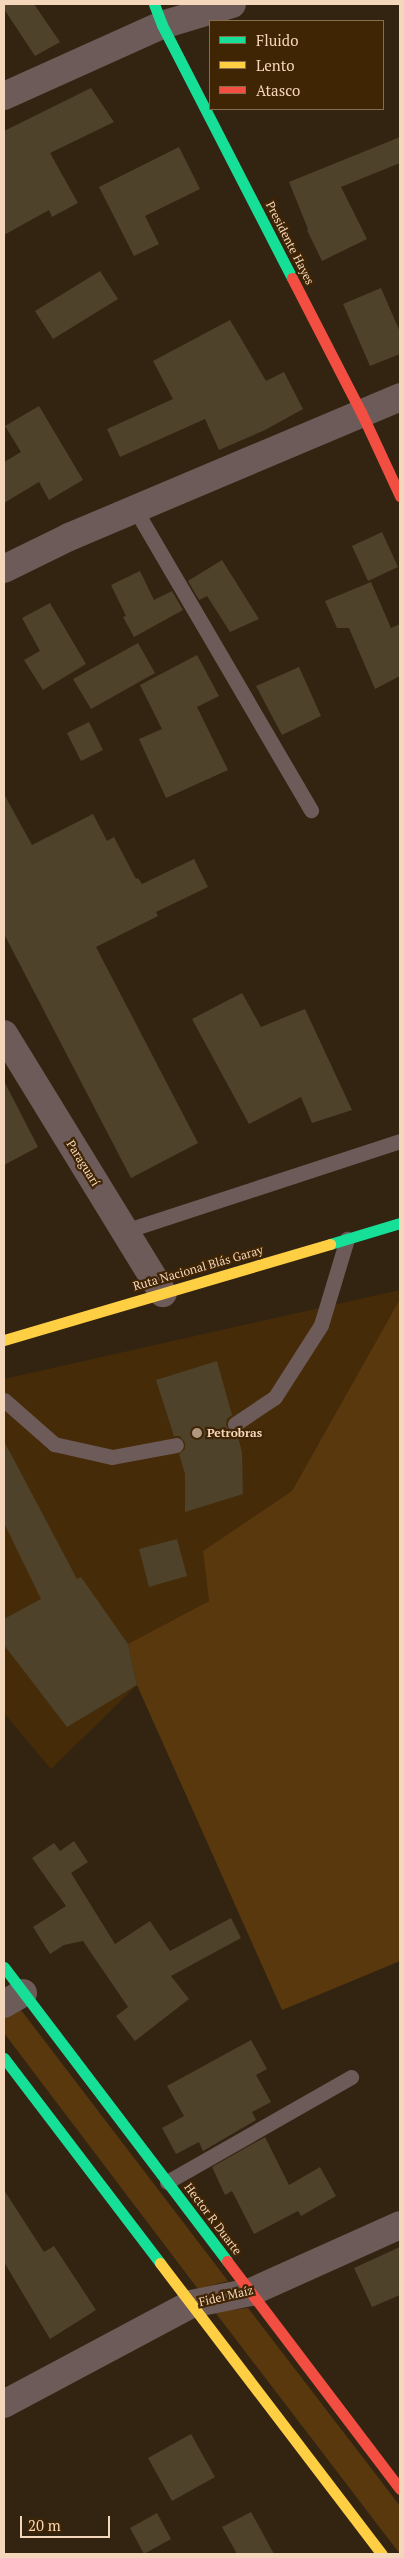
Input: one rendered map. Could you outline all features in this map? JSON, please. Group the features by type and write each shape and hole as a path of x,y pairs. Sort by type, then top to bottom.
{"main road":[{"name":"Presidente Hayes","path":"158,14 361,412 400,496"},
{"name":"Ruta Nacional Blás Garay","path":"4,1340 400,1223"},
{"name":"Hector R Duarte","path":"4,1967 14,1999 167,2182 400,2489"},
{"path":"4,2058 382,2554"}],"street":[{"path":"4,96 158,14 232,4"},
{"path":"4,569 135,509 400,397"},
{"name":"Paraguarí","path":"4,1034 163,1293"},
{"name":"Fidel Maíz","path":"4,2404 191,2304 251,2292 400,2225"}],"lane":[{"path":"135,509 311,810"},
{"path":"125,1231 400,1141"},
{"path":"235,1424 274,1397 321,1325 347,1239"},
{"path":"4,1400 54,1444 112,1457 176,1445"},
{"path":"167,2182 352,2077"}],"shaded area":[{"path":"400,1290 400,1299 292,1491 203,1551 209,1601 128,1644 137,1685 51,1769 4,1713 4,1379"},
{"path":"400,1299 400,1961 282,2010 137,1685 128,1644 209,1601 203,1551 292,1491"},
{"path":"21,2010 228,2281 198,2289 4,2033 4,2018"},
{"path":"248,2308 400,2506 400,2554 215,2312"}],"building":[{"path":"4,4 34,4 60,42 35,56 4,9"},
{"path":"91,88 114,122 50,153 78,203 52,217 49,210 4,235 4,131"},
{"path":"400,137 400,163 341,187 367,239 322,261 307,230 289,182"},
{"path":"179,147 200,189 145,216 159,244 134,256 99,187"},
{"path":"100,271 118,299 53,339 35,311"},
{"path":"381,288 400,332 400,354 370,366 343,304"},
{"path":"230,320 266,381 284,372 303,409 265,430 219,450 205,419 120,457 107,429 173,399 153,361"},
{"path":"39,406 83,480 49,500 39,482 4,503 4,462 21,452 5,426"},
{"path":"382,532 398,567 368,581 352,546"},
{"path":"222,560 259,619 230,632 207,596 199,600 188,581"},
{"path":"140,571 154,600 172,591 183,610 134,637 123,617 126,616 111,585"},
{"path":"371,582 391,628 400,624 400,676 375,689 349,628 337,628 325,601"},
{"path":"50,603 86,664 43,690 24,660 40,651 22,618"},
{"path":"138,643 155,673 91,709 73,679"},
{"path":"197,655 219,696 197,707 228,770 166,798 139,739 162,729 140,685"},
{"path":"299,667 321,716 282,735 256,686"},
{"path":"89,722 103,750 81,761 67,733"},
{"path":"4,794 32,845 93,814 107,841 114,837 136,879 138,878 142,884 194,859 208,887 156,912 158,916 96,947 198,1143 131,1178 4,934"},
{"path":"242,993 261,1027 305,1009 352,1110 312,1123 301,1097 249,1124 192,1019"},
{"path":"4,1081 38,1147 4,1165"},
{"path":"217,1361 232,1415 227,1419 226,1425 230,1432 237,1433 242,1452 243,1494 185,1512 185,1474 179,1454 185,1449 185,1443 180,1436 174,1436 156,1380"},
{"path":"4,1441 77,1579 81,1577 128,1644 137,1685 67,1727 4,1645 4,1619 41,1599 4,1523"},
{"path":"177,1539 187,1576 149,1587 139,1549"},
{"path":"74,1841 88,1862 71,1873 115,1944 150,1921 170,1951 231,1918 241,1938 171,1976 189,1999 135,2041 116,2016 128,2007 83,1941 64,1945 50,1954 33,1927 66,1906 32,1858 54,1843 60,1851"},
{"path":"251,2040 267,2069 256,2075 271,2102 252,2112 256,2120 203,2151 199,2142 176,2154 162,2128 184,2116 167,2086"},
{"path":"265,2137 289,2185 320,2167 336,2196 301,2216 298,2211 254,2234 232,2191 225,2195 212,2167"},
{"path":"4,2190 44,2252 54,2246 96,2310 50,2339 4,2262"},
{"path":"400,2247 400,2295 372,2307 354,2268"},
{"path":"191,2434 215,2477 172,2501 148,2458"},
{"path":"251,2512 274,2554 237,2554 222,2527"},
{"path":"157,2513 171,2539 144,2554 130,2528"}],"traffic: fast":[{"path":"154,4 162,25 292,278"},
{"path":"330,1244 400,1223"},
{"path":"4,1967 227,2261"},
{"path":"4,2058 160,2263"}],"traffic: slow":[{"path":"4,1340 330,1244"},
{"path":"160,2263 382,2554"}],"traffic: jam":[{"path":"292,278 361,412 400,496"},
{"path":"227,2261 400,2489"}],"place":[{"name":"Petrobras","path":"197,1433"}]}
